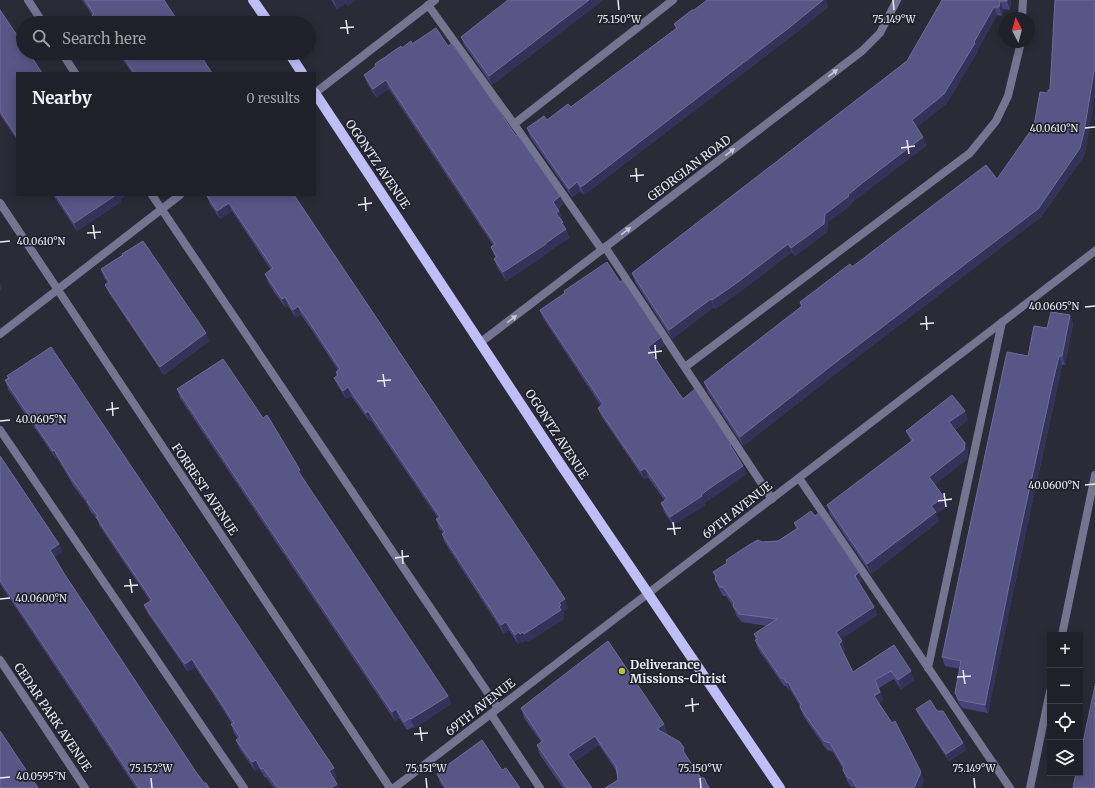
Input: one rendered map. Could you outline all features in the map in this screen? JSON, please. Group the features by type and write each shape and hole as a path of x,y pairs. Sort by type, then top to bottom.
{"main road":[{"path":"253,0 264,16"},
{"path":"294,60 301,72"},
{"name":"OGONTZ AVENUE","path":"316,94 648,594 780,788"}],"street":[{"path":"28,0 38,16"},
{"path":"514,124 673,0"},
{"name":"GEORGIAN ROAD","path":"481,342 862,51 880,33 897,0"},
{"path":"1022,12 1023,0"},
{"path":"316,92 432,3 514,124 604,249 685,367 772,499"},
{"path":"685,367 970,153 996,121 1008,96 1020,48"},
{"path":"66,60 73,72"},
{"path":"153,196 495,711 540,788"},
{"path":"0,334 179,196"},
{"name":"FORREST AVENUE","path":"0,203 390,788"},
{"name":"69TH AVENUE","path":"394,788 1095,250"},
{"path":"928,668 1002,322"},
{"path":"0,430 244,788"},
{"path":"1063,632 1095,475"},
{"path":"799,478 1010,788"},
{"name":"CEDAR PARK AVENUE","path":"0,660 85,788"},
{"path":"1030,788 1047,704"}],"building":[{"path":"85,0 164,0 174,16 93,16 94,14"},
{"path":"508,0 589,0 489,76 461,37"},
{"path":"707,0 823,0 581,187 577,182 569,189 527,128 544,116 547,120 568,104 571,107 677,28 674,24"},
{"path":"942,0 1007,1 1000,1 999,7 994,7 974,42 975,43 944,94 912,120 923,137 861,184 848,195 849,196 825,214 824,224 791,248 788,244 738,282 712,300 711,299 669,330 632,273 907,61"},
{"path":"1055,0 1095,0 1095,71 1080,148 1038,209 740,437 704,382 802,306 800,302 850,264 852,267 986,165 997,179 1034,126 1040,92 1048,93 1048,90 1050,90"},
{"path":"0,10 16,34 16,60 34,60 41,72 16,72 16,135 0,111"},
{"path":"436,28 448,46 452,43 516,136 518,135 560,196 553,202 559,211 556,213 566,229 503,272 494,259 497,257 491,247 495,244 386,80 373,89 364,75 376,66 375,64 401,46 402,48 411,41 412,44"},
{"path":"126,60 204,60 211,72 133,72"},
{"path":"57,196 114,196 74,223"},
{"path":"207,196 295,196 565,599 559,603 561,605 559,607 561,610 524,634 523,632 520,634 519,632 515,635 506,622 501,625 442,534 445,532 436,519 440,517 368,411 366,413 348,387 343,391 334,378 338,375 336,372 340,369 308,320 298,306 293,310 285,297 282,299 265,274 273,268 229,203 217,211"},
{"path":"143,241 206,333 160,367 105,285 109,282 101,269"},
{"path":"607,262 620,282 623,280 661,337 648,347 667,376 683,399 695,389 731,444 730,445 743,466 670,517 661,503 667,499 645,468 641,471 598,408 603,404 540,310 565,293 564,291"},
{"path":"1051,312 1070,315 1062,356 1059,356 1053,381 1018,541 985,705 959,700 955,693 961,661 942,657 1007,352 1028,356 1034,326 1047,328"},
{"path":"51,347 334,768 329,771 337,784 331,788 278,788 263,768 261,769 256,760 252,762 236,740 240,737 231,724 234,723 192,659 185,664 144,605 152,600 96,517 98,516 71,478 54,450 53,451 5,380 9,378 7,376"},
{"path":"223,359 263,418 267,415 300,470 298,471 448,696 411,719 410,718 404,722 396,709 392,712 177,389"},
{"path":"952,395 965,411 949,422 965,443 964,450 929,477 944,497 931,506 936,512 867,564 827,505 913,440 906,431"},
{"path":"0,456 59,544 50,550 65,575 196,772 209,788 139,788 0,580"},
{"path":"811,511 815,516 819,513 859,572 855,576 874,607 836,632 842,641 839,644 853,672 894,645 911,671 898,680 891,671 875,680 880,692 874,696 892,723 895,721 921,772 914,788 857,788 851,778 848,778 843,770 844,767 830,743 824,741 803,712 800,707 801,704 788,682 787,683 783,678 781,678 755,640 758,639 754,634 777,619 739,614 733,606 734,603 723,587 720,587 715,579 716,576 713,572 727,563 726,560 758,540 762,542 778,541 798,528 794,523"},
{"path":"608,641 664,724 657,729 680,742 684,748 683,751 701,778 704,778 709,788 605,788 618,780 616,766 595,736 568,754 592,788 567,788 537,745 543,741 521,708"},
{"path":"1095,686 1095,788 1073,788 1075,776 1083,776 1083,742"},
{"path":"930,700 937,711 943,711 963,743 946,754 916,709"},
{"path":"0,731 38,788 0,788"},
{"path":"482,740 502,770 506,768 520,788 446,788 437,774"}],"place":[{"name":"Deliverance Missions-Christ","path":"622,671"}]}
